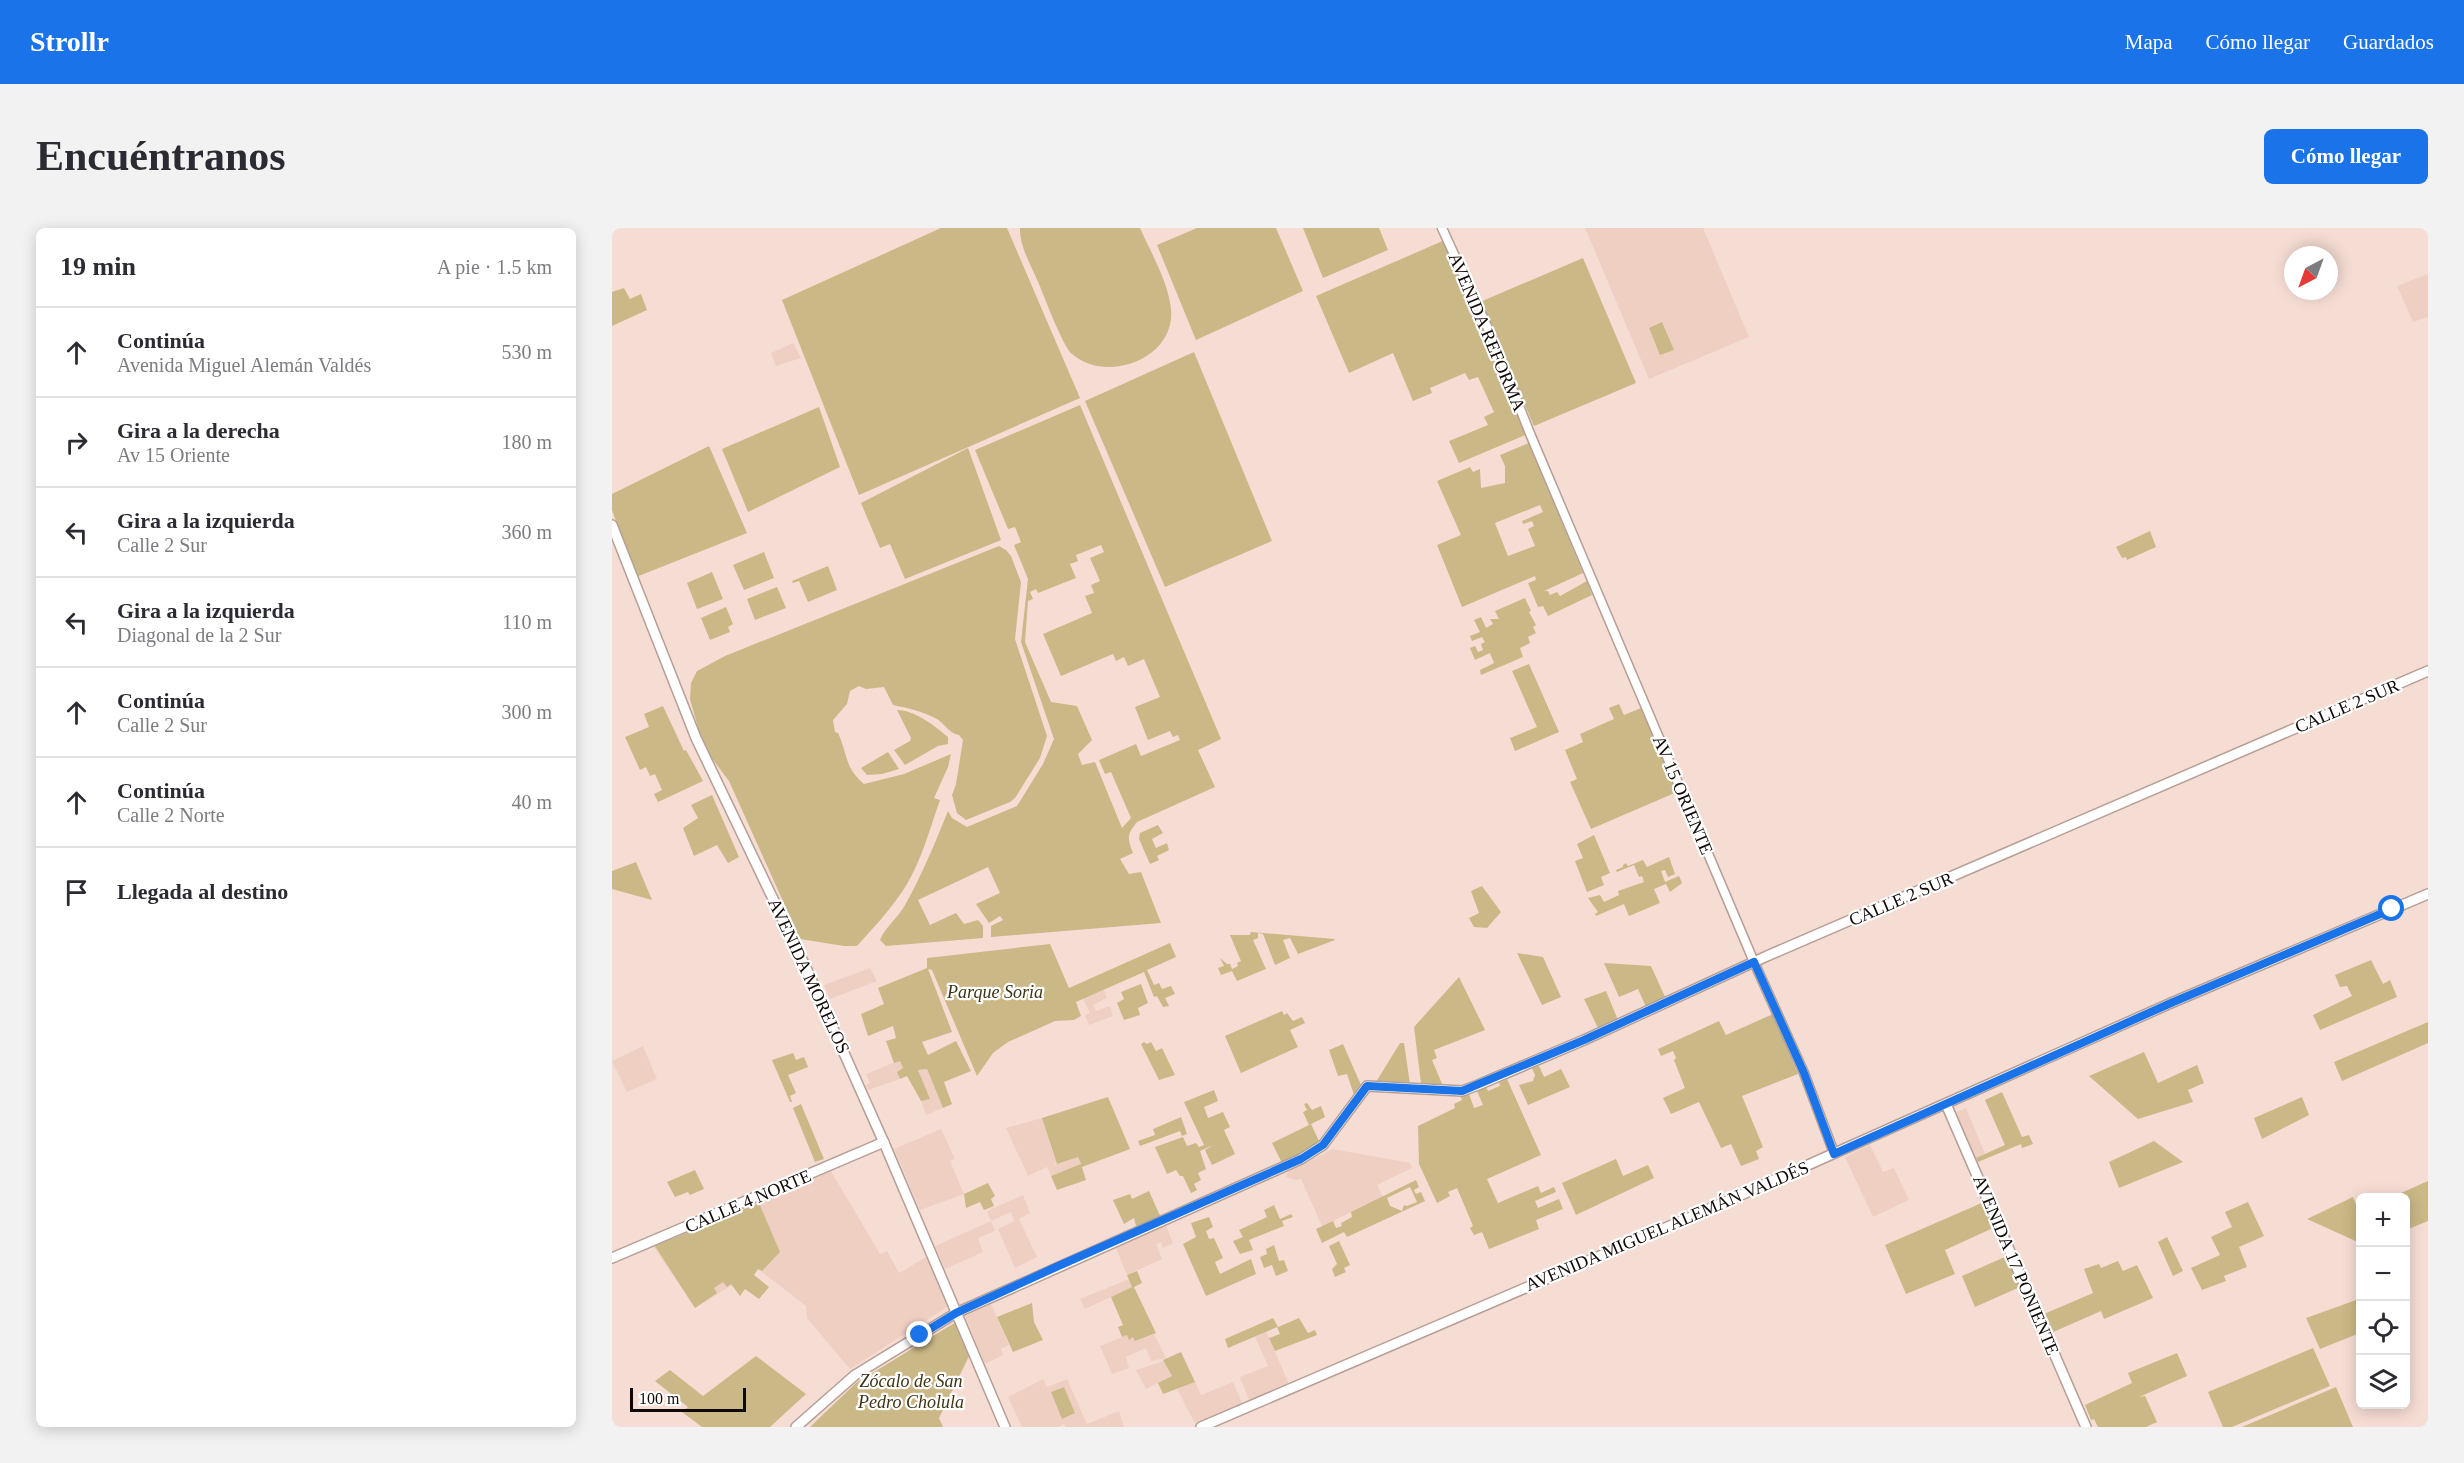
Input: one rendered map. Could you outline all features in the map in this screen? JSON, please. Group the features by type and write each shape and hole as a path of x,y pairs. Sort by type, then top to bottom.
{"main road":[{"name":"AVENIDA MORELOS","path":"612,525 696,738 807,970 884,1142 1005,1427"},
{"name":"CALLE 2 SUR","path":"956,1313 1301,1159 1323,1145 1367,1086 1462,1091 1584,1040 1754,962 2428,671"},
{"name":"AVENIDA MIGUEL ALEMÁN VALDÉS","path":"1201,1427 1834,1154 2171,1003 2428,894"},
{"name":"AVENIDA 17 PONIENTE","path":"1946,1104 2086,1427"},
{"name":"CALLE 4 NORTE","path":"612,1258 884,1142"},
{"path":"796,1427 855,1376 956,1313"}],"street":[{"name":"AVENIDA REFORMA","path":"1442,228 1490,333 1531,436"},
{"name":"AV 15 ORIENTE","path":"1531,436 1754,962 1804,1073 1834,1154"}],"shaded area":[{"path":"1585,228 1703,228 1749,337 1649,379"},
{"path":"2428,274 2428,317 2413,322 2397,286"},
{"path":"793,343 801,358 776,366 771,353"},
{"path":"870,968 877,981 830,999 824,985"},
{"path":"1104,990 1107,998 1093,1005 1096,1011 1110,1006 1113,1016 1089,1025 1085,1015 1090,1013 1083,999"},
{"path":"643,1046 657,1079 627,1092 612,1061"},
{"path":"900,1060 903,1069 897,1072 900,1079 868,1090 866,1085 870,1083 866,1074"},
{"path":"927,1069 943,1108 926,1115 921,1101 929,1099 918,1070"},
{"path":"1966,1108 1985,1154 1975,1159 1954,1113"},
{"path":"1042,1118 1056,1162 1053,1165 1078,1157 1081,1165 1051,1176 1047,1167 1028,1176 1006,1128"},
{"path":"941,1129 955,1159 950,1161 964,1194 920,1210 894,1149"},
{"path":"1870,1145 1883,1172 1894,1168 1909,1200 1873,1217 1845,1157"},
{"path":"1333,1149 1410,1163 1412,1168 1377,1185 1383,1197 1322,1226 1301,1179 1286,1177 1288,1172"},
{"path":"831,1171 880,1254 887,1251 899,1273 926,1257 950,1305 850,1369 807,1318 806,1306 758,1269 695,1308 653,1246"},
{"path":"1023,1195 1030,1213 1019,1219 1037,1257 1015,1268 998,1229 1014,1221 1011,1212 991,1221 987,1211"},
{"path":"991,1221 995,1231 978,1238 983,1252 945,1269 935,1246"},
{"path":"1165,1223 1173,1243 1163,1248 1161,1242 1156,1244 1162,1259 1127,1275 1115,1246"},
{"path":"1129,1279 1132,1287 1085,1309 1080,1299"},
{"path":"991,1304 1009,1345 1001,1349 1003,1355 985,1364 965,1316"},
{"path":"1266,1331 1289,1384 1279,1391 1250,1403 1240,1377 1268,1366 1255,1337"},
{"path":"1154,1334 1166,1358 1151,1361 1146,1348 1126,1357 1129,1368 1112,1374 1100,1346 1127,1335 1134,1337 1136,1341"},
{"path":"1164,1361 1172,1376 1146,1389 1136,1370"},
{"path":"1043,1379 1047,1387 1067,1379 1087,1424 1119,1411 1124,1427 1066,1427 1064,1424 1058,1427 1022,1427 1008,1397"},
{"path":"1195,1382 1201,1395 1233,1382 1242,1403 1195,1423 1177,1389"}],"green space":[{"path":"941,228 1007,228 1080,398 859,495 782,300"},
{"path":"1020,228 1140,228 1163,278 1171,309 1170,327 1162,341 1151,353 1136,362 1120,366 1103,367 1086,363 1072,354 1059,332 1027,256"},
{"path":"1197,228 1276,228 1303,291 1196,340 1157,245"},
{"path":"1303,228 1379,228 1388,250 1323,278"},
{"path":"1445,240 1528,434 1459,463 1449,441 1488,425 1484,417 1494,412 1478,377 1469,380 1465,373 1430,388 1432,393 1413,401 1393,353 1349,373 1316,296"},
{"path":"1583,258 1636,383 1534,426 1480,302"},
{"path":"624,288 630,299 641,294 647,310 612,326 612,292"},
{"path":"1662,322 1674,350 1660,355 1649,328"},
{"path":"1194,352 1272,541 1165,587 1085,401"},
{"path":"1080,405 1221,739 1198,750 1215,787 1137,822 1129,836 1133,853 1120,859 1129,874 1141,872 1161,923 991,937 991,926 1003,920 1000,916 989,923 976,904 1000,893 988,867 918,900 930,925 956,913 964,924 978,920 983,926 983,938 886,946 880,940 911,894 948,811 952,818 967,827 1017,806 1043,764 1054,739 1021,642 1028,579 1014,545 1021,542 1015,527 1008,529 975,450","holes":["1101,545 1104,552 1090,558 1100,581 1091,585 1094,593 1085,596 1092,613 1043,634 1061,676 1113,654 1116,661 1124,657 1128,666 1144,659 1160,697 1135,707 1148,740 1170,731 1173,737 1178,735 1180,740 1141,756 1136,744 1099,760 1105,774 1111,772 1131,818 1122,828 1095,762 1082,765 1078,754 1092,740 1077,706 1051,702 1025,642 1028,601 1033,599 1030,592 1036,589 1038,593 1076,578 1070,564 1078,561 1076,555"]},
{"path":"819,407 840,467 748,512 722,449"},
{"path":"1529,443 1583,573 1544,591 1548,591 1550,595 1557,592 1560,596 1587,581 1592,595 1548,616 1543,606 1538,607 1528,583 1536,580 1535,576 1462,607 1437,545 1461,535 1437,481 1470,467 1473,472 1480,469 1481,488 1505,483 1505,466 1500,455","holes":["1540,505 1543,512 1522,521 1523,524 1532,521 1534,526 1528,529 1535,546 1508,556 1495,523"]},
{"path":"709,446 747,533 636,577 612,510 612,494"},
{"path":"968,448 1001,540 905,579 890,544 880,548 861,503"},
{"path":"2150,531 2156,547 2127,560 2126,557 2122,558 2116,547"},
{"path":"999,546 1011,556 1021,582 1015,639 1047,736 1040,758 1015,798 966,820 957,813 952,795 963,740 959,735 930,716 893,705 884,687 866,689 859,686 850,691 847,704 833,720 835,732 838,733 850,766 864,784 904,774 951,754 948,767 934,798 940,800 921,854 907,884 890,908 857,946 800,939 729,781 711,757 699,731 690,699 691,683 697,671 725,656"},
{"path":"764,552 774,578 744,590 733,565"},
{"path":"828,566 837,590 808,602 799,581 793,583 792,581"},
{"path":"712,572 723,599 697,609 687,583"},
{"path":"777,587 786,608 755,620 747,599"},
{"path":"1525,598 1536,625 1533,627 1536,633 1528,637 1530,643 1520,648 1523,657 1481,675 1480,670 1494,663 1490,653 1475,660 1470,648 1475,646 1478,652 1483,650 1481,644 1485,642 1482,637 1472,641 1470,636 1480,632 1474,620 1481,617 1486,628 1493,624 1490,619 1499,619 1495,611"},
{"path":"726,607 733,624 728,627 730,632 710,640 701,618"},
{"path":"1529,664 1559,732 1515,751 1510,738 1537,727 1512,671"},
{"path":"1619,704 1624,715 1641,708 1677,792 1591,829 1570,782 1577,779 1565,750 1583,742 1580,734 1614,719 1609,708"},
{"path":"663,706 684,751 686,750 703,781 658,802 654,794 662,790 655,774 650,776 646,767 640,770 625,737 649,727 644,714"},
{"path":"897,710 911,713 931,724 948,737 948,744 938,746 905,765 894,750 910,741 911,738"},
{"path":"888,752 899,769 867,775 861,768"},
{"path":"712,795 739,857 728,863 717,845 694,856 683,828 698,818 691,805"},
{"path":"1158,825 1163,833 1152,839 1156,848 1167,843 1169,850 1157,856 1159,860 1150,864 1139,839 1140,833"},
{"path":"1594,835 1610,873 1601,877 1604,885 1587,892 1575,861 1583,858 1577,844"},
{"path":"1669,857 1675,874 1668,877 1665,870 1661,871 1665,882 1679,876 1682,883 1670,892 1666,884 1654,889 1660,903 1629,916 1624,904 1596,916 1598,912 1588,898 1600,895 1604,902 1619,895 1618,891 1644,882 1634,865 1617,872 1616,870 1626,863 1628,866 1643,860 1647,867"},
{"path":"636,862 652,900 612,889 612,871"},
{"path":"1482,886 1501,912 1487,928 1474,927 1469,918 1479,913 1471,891"},
{"path":"1251,932 1335,940 1298,954 1290,938 1283,940 1290,958 1275,965 1263,934 1258,933 1258,938 1253,940 1266,969 1237,981 1232,971 1221,975 1218,968 1224,966 1220,958 1230,964 1232,969 1241,961 1230,935 1250,935"},
{"name":"Parque Soria","path":"1170,943 1176,957 1147,970 1154,985 1159,983 1162,989 1171,986 1175,994 1165,998 1169,1006 1163,1007 1157,996 1154,997 1144,972 1076,1002 1081,1016 1074,1020 1055,1021 1008,1042 993,1053 977,1076 932,970 928,969 952,1032 922,1042 928,1055 956,1041 971,1071 944,1082 952,1104 943,1108 927,1069 918,1070 930,1099 921,1101 907,1076 900,1079 897,1072 903,1068 900,1061 894,1063 886,1041 896,1038 893,1026 868,1036 861,1014 884,1004 878,988 927,968 927,958 1050,944 1069,988"},
{"path":"1517,953 1543,957 1561,997 1542,1005"},
{"path":"2371,960 2383,984 2390,980 2397,997 2320,1030 2313,1015 2352,996 2347,986 2340,987 2335,975"},
{"path":"1604,963 1651,966 1666,999 1646,1007 1638,989 1619,997"},
{"path":"1459,977 1485,1030 1434,1050 1437,1058 1432,1060 1443,1086 1421,1083 1414,1027"},
{"path":"1141,984 1148,1003 1138,1008 1140,1015 1124,1020 1117,1003 1124,999 1121,992"},
{"path":"1606,991 1618,1020 1598,1028 1584,999"},
{"path":"1282,1011 1284,1015 1287,1013 1293,1021 1302,1017 1305,1023 1290,1030 1298,1047 1241,1073 1225,1036"},
{"path":"1773,1014 1798,1074 1742,1096 1763,1147 1756,1151 1759,1159 1741,1166 1731,1144 1721,1148 1699,1102 1671,1114 1663,1098 1685,1088 1674,1060 1676,1058 1673,1051 1661,1056 1658,1049 1719,1021 1726,1035"},
{"path":"2428,1022 2428,1043 2342,1081 2334,1062"},
{"path":"1144,1042 1147,1044 1151,1042 1156,1051 1162,1048 1175,1075 1159,1080 1141,1044"},
{"path":"1400,1043 1404,1043 1410,1084 1376,1082"},
{"path":"1343,1044 1361,1085 1354,1095 1347,1074 1338,1076 1329,1050"},
{"path":"2144,1052 2158,1083 2197,1065 2204,1083 2188,1090 2193,1102 2138,1119 2089,1076"},
{"path":"793,1053 796,1060 804,1057 808,1067 788,1075 796,1093 790,1096 792,1102 790,1102 772,1060"},
{"path":"1539,1066 1544,1077 1561,1069 1570,1087 1528,1105 1519,1085 1533,1081 1535,1075 1532,1068"},
{"path":"1507,1079 1541,1155 1487,1179 1498,1203 1538,1186 1541,1193 1554,1187 1556,1192 1535,1201 1538,1208 1559,1199 1563,1209 1536,1220 1539,1229 1489,1249 1482,1232 1474,1235 1470,1228 1473,1226 1457,1188 1448,1192 1450,1196 1437,1203 1419,1164 1418,1126 1455,1108 1454,1104 1462,1100 1460,1095 1469,1094 1474,1108 1483,1105 1477,1091 1486,1087 1488,1091 1500,1086 1499,1083"},
{"path":"1214,1090 1218,1101 1204,1107 1208,1118 1223,1112 1230,1127 1224,1130 1235,1154 1212,1165 1205,1150 1213,1145 1200,1151 1206,1169 1198,1173 1201,1180 1194,1184 1197,1190 1191,1193 1183,1176 1180,1176 1176,1170 1167,1174 1155,1147 1183,1137 1187,1146 1196,1143 1199,1147 1204,1145 1184,1102"},
{"path":"2002,1092 2022,1137 2029,1135 2033,1144 2022,1148 2021,1144 1978,1162 1976,1158 2005,1145 1985,1100"},
{"path":"1108,1097 1130,1149 1082,1167 1086,1180 1057,1190 1051,1176 1081,1164 1078,1157 1057,1164 1042,1118"},
{"path":"2302,1097 2309,1115 2262,1139 2254,1118"},
{"path":"1307,1103 1312,1110 1321,1106 1325,1117 1311,1124 1320,1143 1313,1150 1282,1163 1272,1143 1309,1125 1303,1112 1307,1110 1304,1104"},
{"path":"801,1104 824,1159 815,1162 793,1108"},
{"path":"1181,1117 1187,1134 1182,1136 1180,1131 1140,1146 1138,1141 1155,1135 1153,1129"},
{"path":"2154,1141 2183,1162 2119,1188 2109,1162"},
{"path":"1616,1159 1623,1176 1648,1165 1654,1178 1576,1215 1562,1183"},
{"path":"695,1170 704,1189 690,1195 688,1192 675,1197 667,1182"},
{"path":"1416,1180 1419,1187 1414,1190 1416,1194 1421,1192 1425,1201 1347,1237 1344,1232 1322,1243 1316,1229 1333,1221 1336,1228 1342,1226 1341,1223 1352,1217 1351,1212","holes":["1410,1187 1417,1202 1404,1205 1402,1211 1390,1206 1387,1198"]},
{"path":"2428,1181 2428,1221 2410,1228 2410,1193 2401,1193"},
{"path":"988,1183 995,1196 991,1199 994,1206 984,1210 980,1202 966,1208 964,1194"},
{"path":"1149,1191 1161,1218 1136,1226 1134,1218 1124,1224 1113,1200 1130,1194 1132,1199"},
{"path":"2353,1197 2356,1204 2356,1241 2307,1219"},
{"path":"1984,1202 1993,1228 1945,1250 1955,1274 1906,1294 1885,1245"},
{"path":"2248,1202 2264,1236 2239,1247 2247,1267 2224,1276 2226,1281 2202,1290 2191,1268 2220,1255 2211,1237 2232,1227 2225,1212"},
{"path":"759,1203 780,1252 762,1271 758,1269 754,1275 769,1287 759,1299 745,1289 740,1296 731,1284 727,1287 723,1282 714,1288 717,1293 695,1308 655,1246"},
{"path":"1274,1205 1280,1219 1291,1214 1293,1217 1282,1221 1284,1226 1249,1240 1253,1250 1240,1254 1233,1241 1243,1237 1239,1230 1267,1217 1264,1210"},
{"path":"1209,1217 1213,1227 1206,1231 1209,1239 1214,1238 1223,1258 1215,1262 1220,1274 1251,1259 1256,1274 1206,1296 1183,1244 1196,1237 1191,1223"},
{"path":"2167,1237 2183,1271 2173,1276 2158,1242"},
{"path":"1339,1241 1350,1265 1344,1268 1346,1272 1335,1277 1332,1269 1337,1264 1329,1246"},
{"path":"1274,1245 1279,1261 1284,1260 1288,1271 1276,1276 1272,1265 1264,1268 1260,1257 1267,1254 1266,1249"},
{"path":"2007,1256 2020,1287 1975,1307 1962,1276"},
{"path":"2118,1261 2123,1271 2137,1265 2153,1298 2104,1319 2101,1311 2051,1333 2044,1314 2093,1293 2084,1269 2099,1264 2101,1268"},
{"path":"1137,1271 1142,1283 1134,1287 1156,1333 1135,1341 1133,1337 1129,1340 1127,1335 1122,1337 1118,1327 1123,1325 1111,1297 1132,1287 1127,1275"},
{"path":"2356,1300 2356,1335 2320,1349 2306,1318"},
{"path":"1032,1303 1034,1322 1043,1340 1013,1352 997,1317"},
{"path":"1273,1318 1278,1327 1299,1318 1308,1333 1315,1330 1317,1335 1275,1351 1269,1338 1280,1334 1277,1327 1228,1348 1225,1339"},
{"name":"Zócalo de San Pedro Cholula","path":"956,1322 970,1354 939,1418 943,1427 810,1427 856,1383"},
{"path":"2313,1348 2330,1386 2232,1427 2223,1427 2208,1392"},
{"path":"1181,1352 1195,1382 1163,1394 1158,1383 1172,1376 1163,1360"},
{"path":"2177,1353 2187,1376 2139,1397 2145,1396 2157,1422 2146,1427 2098,1427 2094,1419 2091,1420 2085,1405 2132,1383 2128,1373"},
{"path":"756,1356 806,1394 770,1427 702,1427 682,1412 688,1407 655,1381 670,1370 703,1396"},
{"path":"1064,1387 1075,1413 1062,1419 1051,1392"},
{"path":"2336,1387 2353,1427 2242,1427"}],"route":[{"path":"920,1335 956,1313 1301,1159 1323,1145 1367,1086 1462,1091 1584,1040 1754,962 1804,1073 1834,1154 2171,1003 2392,909"}]}
